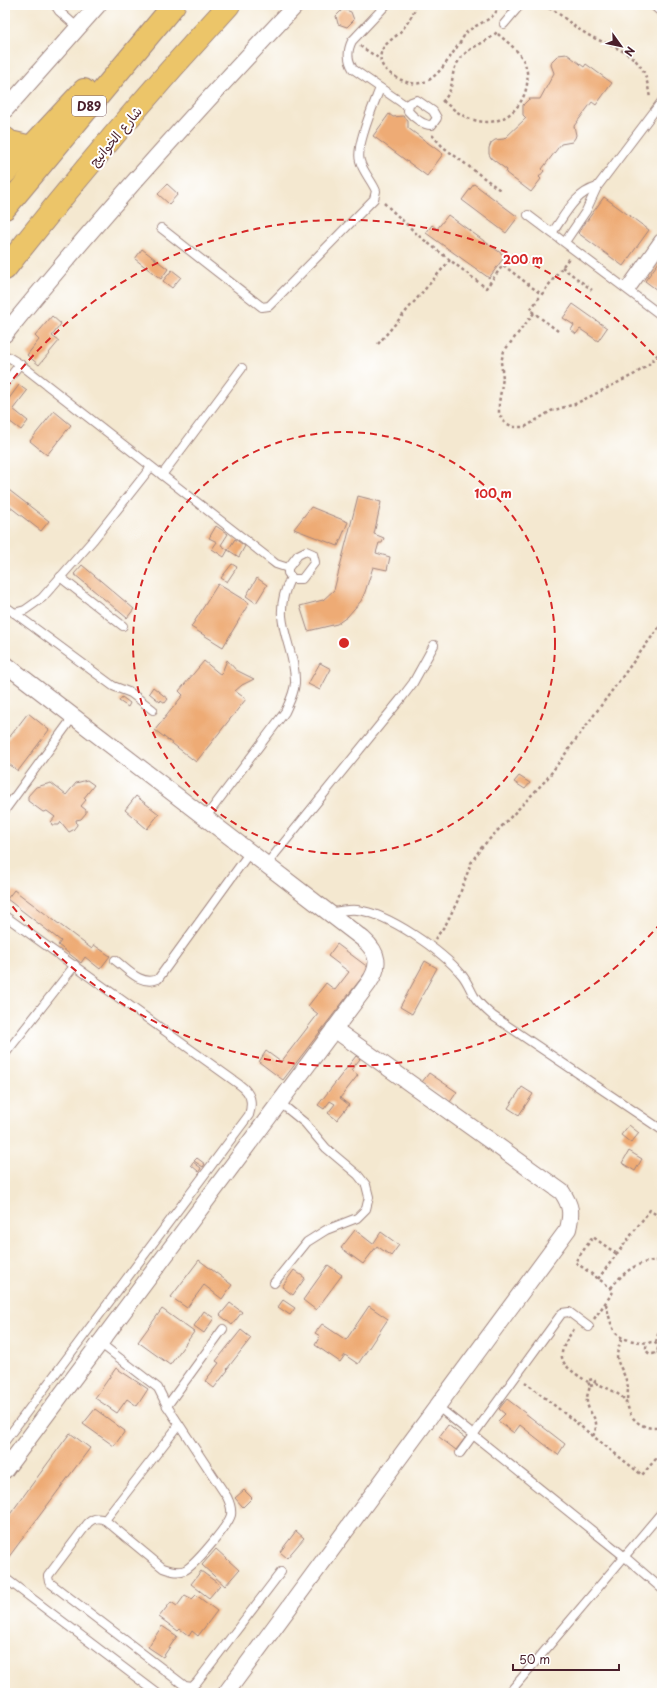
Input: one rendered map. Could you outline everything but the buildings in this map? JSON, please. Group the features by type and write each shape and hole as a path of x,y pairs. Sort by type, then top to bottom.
{"highway":[{"name":"D89","path":"5,208 144,39 174,5"},
{"name":"شارع الخوانيج","path":"5,269 64,195 229,5"},
{"path":"5,173 102,73 144,39"},
{"path":"5,138 10,142 31,147"}],"street":[{"path":"7,103 98,5"},
{"path":"5,334 53,275 204,102 296,5"},
{"path":"5,664 371,946 376,955 377,965 374,975 5,1470"},
{"path":"226,1693 568,1229 571,1216 569,1203 562,1192 334,1029"}],"lane":[{"path":"55,5 58,11 78,28"},
{"path":"504,24 520,5"},
{"path":"653,5 662,13"},
{"path":"384,6 352,41 349,48 349,62 353,69 408,107 411,114 428,125 432,125 437,118 433,111 417,100 413,101 408,107"},
{"path":"161,228 259,305 266,307 272,304 372,202 376,195 375,187 362,167 359,154 361,141 380,88"},
{"path":"565,242 588,207 597,187 662,101"},
{"path":"552,233 580,195 597,187"},
{"path":"528,215 662,316"},
{"path":"627,289 660,243"},
{"path":"5,355 20,364 276,564 288,568"},
{"path":"5,383 20,364"},
{"path":"162,475 242,368"},
{"path":"14,612 34,605 42,598 94,539 151,467"},
{"path":"288,568 302,552 310,552 315,558 314,566 302,579 293,579 291,577"},
{"path":"205,818 285,712 292,698 295,683 294,668 282,616 286,589 291,577 288,568"},
{"path":"60,577 123,626"},
{"path":"5,606 113,686 131,693 153,710"},
{"path":"266,865 413,683 434,645"},
{"path":"5,810 73,717"},
{"path":"115,960 145,981 152,982 158,979 250,852"},
{"path":"329,913 343,910 357,910 371,913 404,928 455,968 463,976 475,997 493,1016 662,1130"},
{"path":"5,916 246,1089 249,1095 251,1108 249,1115 5,1441"},
{"path":"5,1054 75,965"},
{"path":"274,1283 307,1242 326,1230 358,1218 366,1209 369,1197 366,1185 358,1175 332,1153 305,1123 280,1102"},
{"path":"460,1453 562,1313 569,1312 589,1327"},
{"path":"167,1406 223,1328"},
{"path":"100,1343 154,1384 161,1393 179,1425 230,1502 231,1514 226,1525 192,1566 183,1570 173,1571 163,1568 105,1520 97,1518 90,1521 48,1576 49,1582 185,1686 192,1687 281,1572"},
{"path":"437,1406 662,1589"},
{"path":"105,1520 179,1425"},
{"path":"509,1693 662,1512"},
{"path":"5,1578 157,1693"}],"path":[{"path":"380,59 382,51 386,45 396,37 407,24 417,5"},
{"path":"352,41 380,59 386,71 409,84 416,84 431,80 447,63 467,32 494,15 499,5"},
{"path":"537,5 554,10 583,32 608,45 620,49 631,56 640,65 646,77 653,112"},
{"path":"552,5 554,10"},
{"path":"433,111 443,101 451,89 457,62 463,55 488,40 504,24"},
{"path":"443,101 466,118 484,122 503,118 518,107 527,90 527,71 519,54 496,33"},
{"path":"428,125 438,143 500,190"},
{"path":"376,195 419,236 486,288 503,265 542,294"},
{"path":"558,331 530,310 575,250"},
{"path":"378,344 450,260"},
{"path":"562,267 592,290"},
{"path":"534,313 504,351 501,362 503,378 499,403 499,414 505,423 514,427 525,427 551,411 575,404 635,374 648,365 662,350"},
{"path":"430,947 446,924 457,902 471,863 481,848 546,780 662,623"},
{"path":"598,1279 650,1210 662,1219"},
{"path":"589,1327 613,1292 610,1288 575,1262 593,1237 617,1254"},
{"path":"610,1288 631,1268 644,1263 662,1261"},
{"path":"606,1304 614,1331 622,1339 630,1342 648,1343 651,1341 656,1343"},
{"path":"657,1352 659,1347 656,1343 662,1320"},
{"path":"580,1321 562,1347 562,1359 568,1369 588,1382 590,1386 587,1403 596,1418 597,1424 593,1436"},
{"path":"622,1339 617,1355 617,1362 628,1385 626,1402 631,1415 642,1425 649,1428 662,1427"},
{"path":"648,1343 646,1348 649,1354 655,1354 657,1352"},
{"path":"657,1352 662,1355"},
{"path":"516,1376 642,1475 662,1452"},
{"path":"588,1382 591,1379 595,1381 595,1383 613,1391 626,1402"},
{"path":"590,1386 595,1383"}]}
